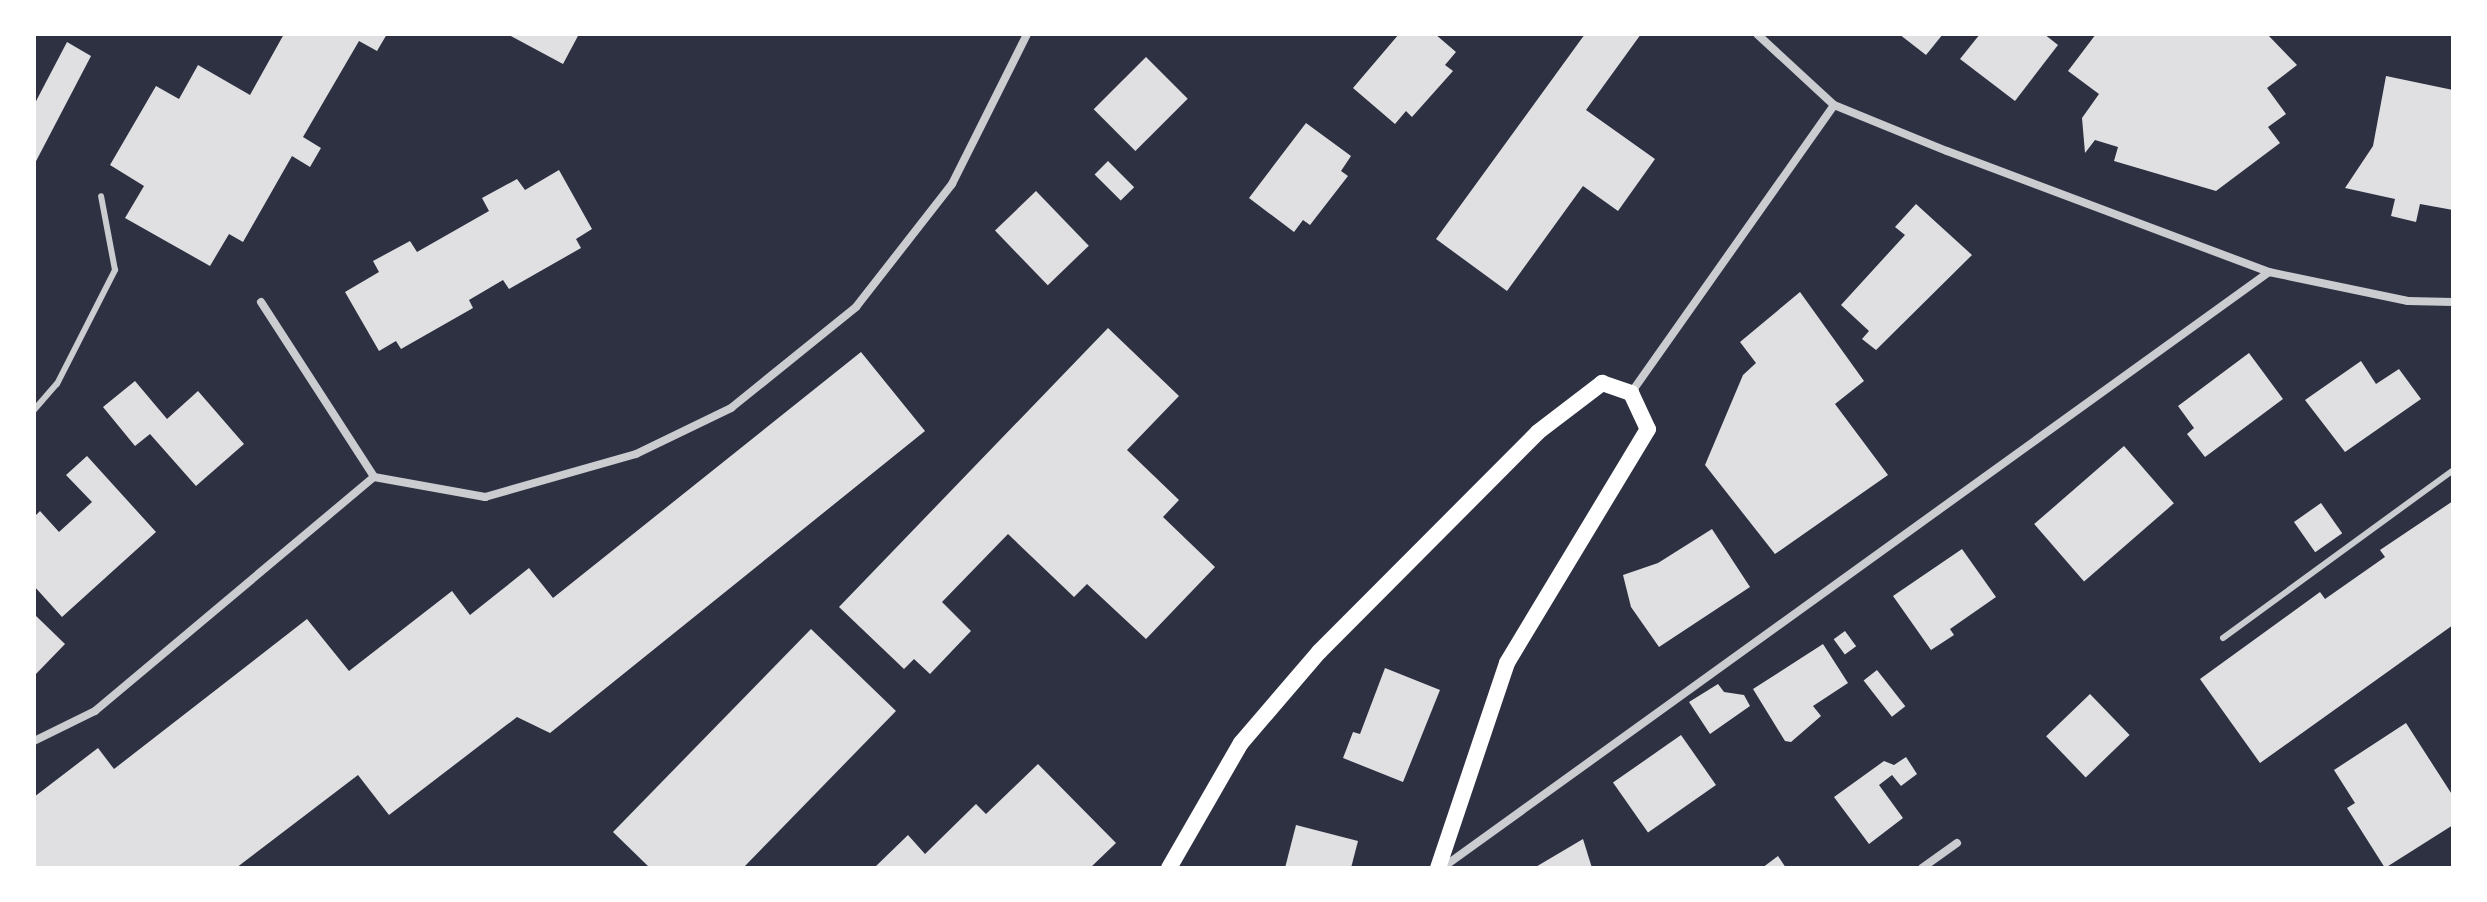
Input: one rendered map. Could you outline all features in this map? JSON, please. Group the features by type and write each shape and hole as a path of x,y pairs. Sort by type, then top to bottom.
{"main road":[{"path":"1169,868 1241,743 1319,652 1538,432 1602,383 1631,393 1648,429 1507,663 1440,868"}],"street":[{"path":"261,302 374,477 485,497 636,454 731,408 856,307 952,184 1027,34"},
{"path":"1757,34 1834,105 2269,272 2408,301 2453,302"},
{"path":"1631,393 1834,105"},
{"path":"1440,868 2269,272"},
{"path":"34,741 95,711 374,477"},
{"path":"1922,868 1957,843"}],"lane":[{"path":"34,410 57,384 115,270 101,196"},
{"path":"2223,638 2453,470"}],"building":[{"path":"284,34 387,34 377,51 359,41 303,137 321,148 310,167 292,156 243,242 229,234 210,266 125,218 144,186 110,165 156,86 179,99 198,65 250,95"},
{"path":"507,34 579,34 563,64"},
{"path":"1399,34 1435,34 1456,52 1445,65 1453,71 1412,117 1406,111 1395,124 1353,88"},
{"path":"1585,34 1641,34 1586,110 1655,159 1618,211 1583,186 1507,291 1436,239"},
{"path":"1899,34 1943,34 1926,55"},
{"path":"1980,34 2044,34 2058,45 2015,101 1960,59"},
{"path":"2096,34 2267,34 2297,65 2267,88 2286,114 2268,127 2280,143 2216,191 2114,161 2118,147 2095,140 2085,153 2082,118 2099,94 2068,71"},
{"path":"67,42 91,56 34,165 34,105"},
{"path":"1146,57 1188,99 1135,151 1094,109"},
{"path":"2386,76 2453,90 2453,210 2420,204 2416,222 2391,216 2395,199 2345,188 2373,146"},
{"path":"1306,123 1351,156 1341,171 1348,176 1310,225 1303,220 1294,232 1249,198"},
{"path":"1108,161 1134,187 1121,201 1095,174"},
{"path":"559,170 592,229 576,239 581,248 509,289 503,280 469,300 473,308 401,349 396,341 379,351 345,292 379,272 373,261 410,241 417,252 489,211 482,198 517,179 525,190"},
{"path":"1036,191 1089,246 1048,285 995,231"},
{"path":"1916,204 1972,255 1876,350 1862,339 1869,331 1841,305 1905,235 1895,227"},
{"path":"1800,292 1864,381 1835,404 1888,475 1775,554 1705,465 1743,375 1756,363 1740,342"},
{"path":"1108,328 1179,396 1127,450 1179,500 1163,517 1215,567 1146,639 1087,584 1074,597 1008,534 942,602 971,631 930,674 914,659 904,669 839,607"},
{"path":"861,352 925,431 550,733 517,717 389,815 358,775 236,868 34,868 34,797 98,748 114,769 307,619 349,671 452,591 470,615 529,568 553,598"},
{"path":"2249,353 2283,399 2205,457 2187,434 2194,428 2178,406"},
{"path":"2361,361 2376,384 2399,369 2421,399 2345,452 2305,400"},
{"path":"135,381 167,419 198,391 244,444 196,486 150,434 135,446 103,407"},
{"path":"2124,446 2174,503 2084,581 2034,524"},
{"path":"87,456 156,532 62,617 34,586 34,517 40,511 59,532 92,502 66,475"},
{"path":"2453,501 2453,625 2260,763 2200,679 2320,592 2325,599 2385,557 2380,550"},
{"path":"2321,503 2342,533 2315,552 2294,522"},
{"path":"1712,529 1750,587 1659,647 1631,607 1623,575 1658,563"},
{"path":"1962,549 1996,597 1950,629 1954,635 1931,650 1893,596"},
{"path":"34,614 65,644 34,676"},
{"path":"811,629 896,711 743,868 650,868 613,832"},
{"path":"1845,631 1856,646 1845,655 1834,639"},
{"path":"1823,644 1848,683 1813,706 1821,716 1791,742 1785,741 1753,689"},
{"path":"1385,668 1440,690 1403,782 1343,758 1353,732 1360,734"},
{"path":"1877,670 1905,706 1892,717 1864,680"},
{"path":"1718,684 1724,692 1744,695 1750,706 1710,734 1689,702"},
{"path":"2090,694 2130,735 2086,777 2046,736"},
{"path":"2406,723 2453,796 2453,825 2385,868 2347,808 2355,803 2334,770"},
{"path":"1681,735 1716,785 1648,833 1613,783"},
{"path":"1906,757 1917,774 1901,786 1892,775 1879,785 1903,818 1869,844 1834,797 1884,761 1894,765"},
{"path":"1038,764 1116,843 1090,868 874,868 908,835 925,854 976,804 986,814"},
{"path":"1296,825 1358,841 1351,868 1285,868"},
{"path":"1583,839 1592,868 1534,868"},
{"path":"1778,856 1786,868 1762,868"}]}
